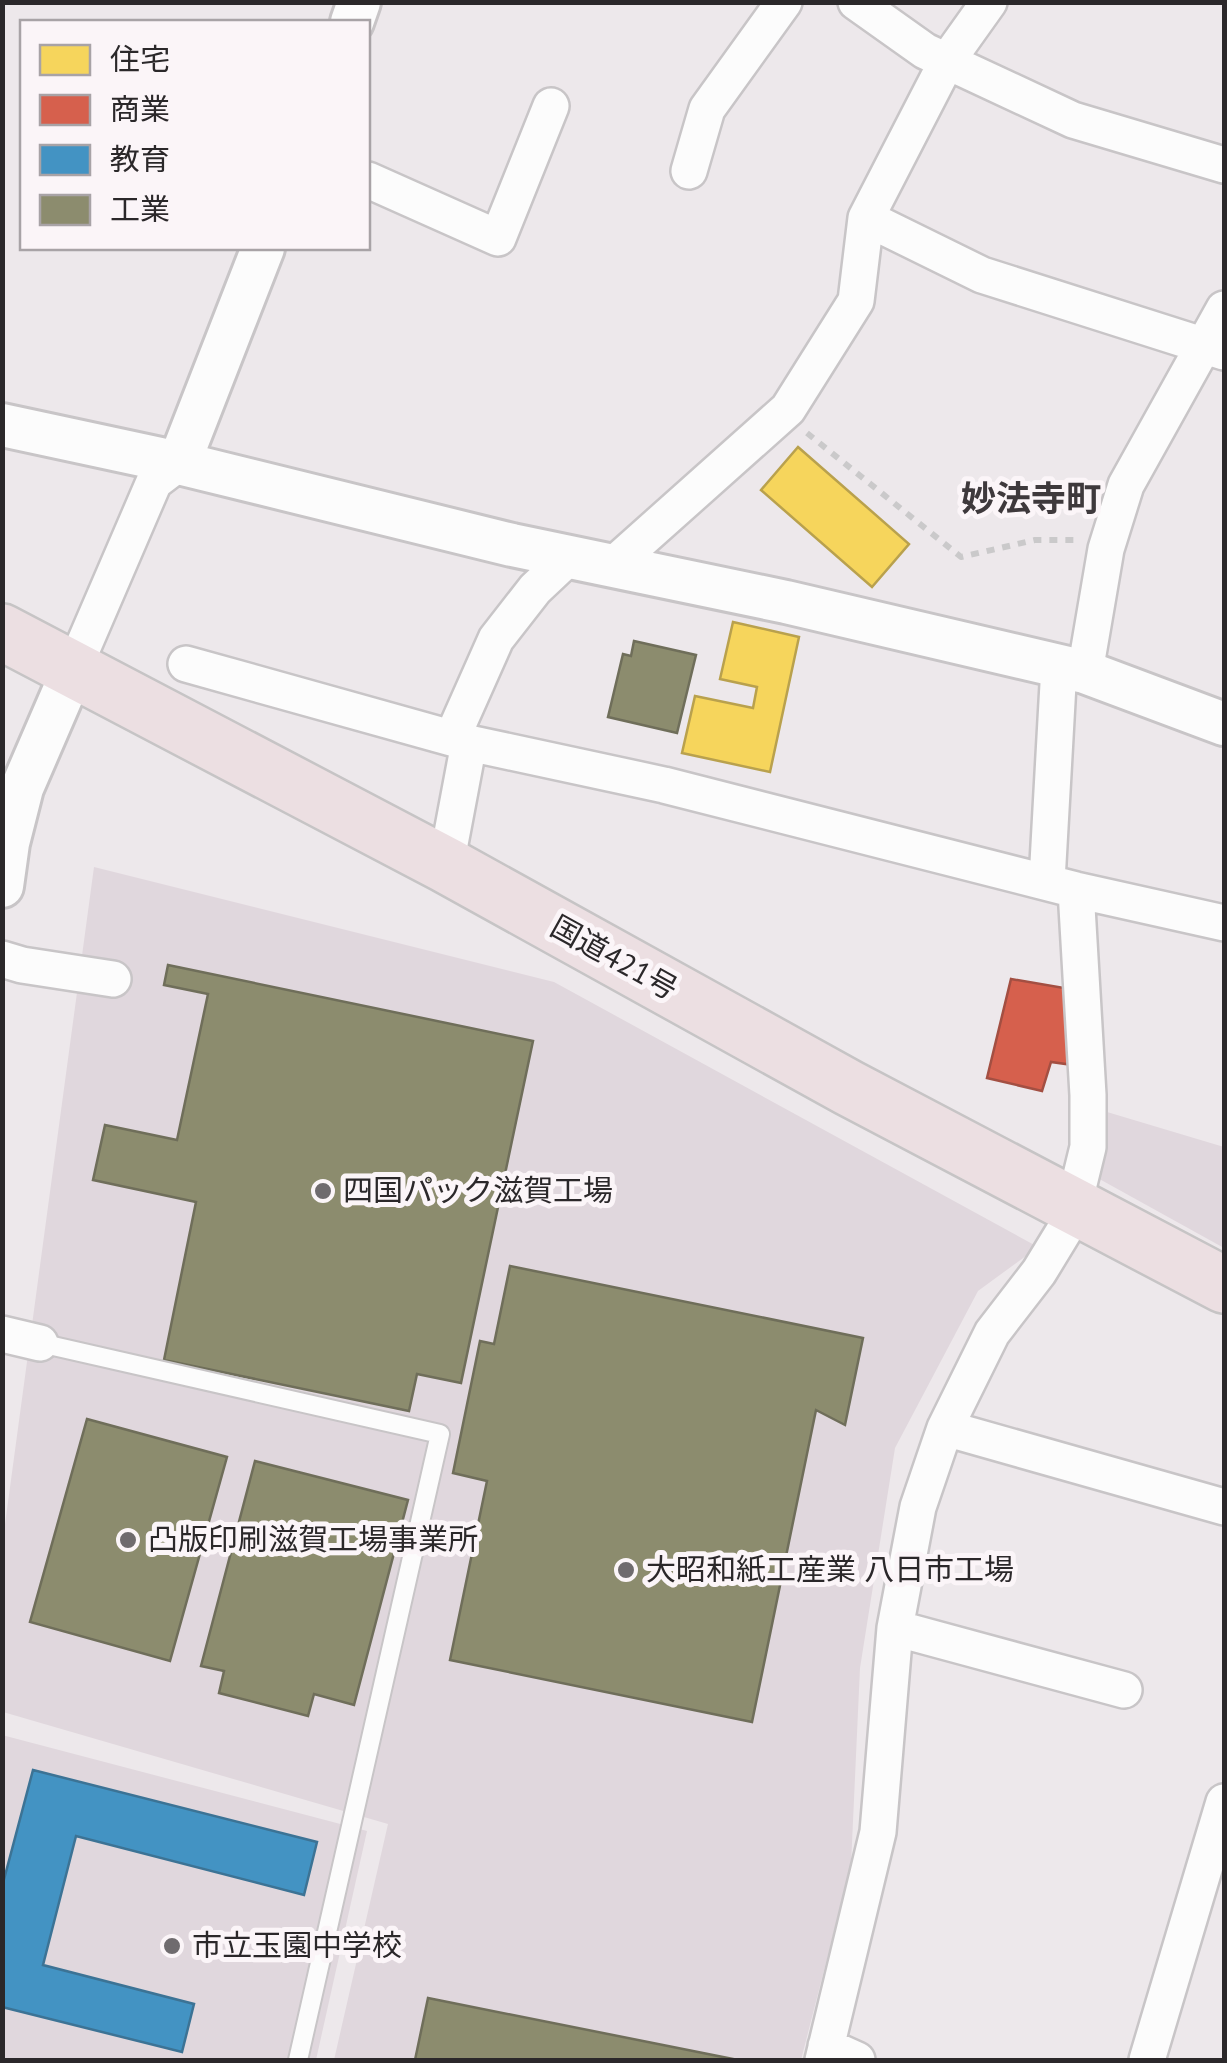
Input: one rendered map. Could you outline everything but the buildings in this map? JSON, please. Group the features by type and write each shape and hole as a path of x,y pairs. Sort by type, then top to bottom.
{"highway":[{"name":"国道421号","path":"2,632 446,864 849,1088 1224,1285"}],"street":[{"path":"689,170 707,109 784,2"},
{"path":"856,2 925,51 1073,120 1224,165"},
{"path":"612,566 783,413 856,301 866,218 947,61 988,2"},
{"path":"370,181 498,238 551,106"},
{"path":"866,218 982,276 1214,348"},
{"path":"2,886 22,788 154,482 179,463 263,250"},
{"path":"836,2056 878,1832 896,1628 918,1507 945,1428 992,1334 1039,1272 1078,1208 1078,1188 1088,1147 1088,1095 1062,886 1072,669 1126,485 1214,348 1224,308"},
{"path":"2,425 1072,669 1224,724"},
{"path":"446,864 460,740 496,639 535,589 569,557"},
{"path":"186,664 460,740 664,785 1224,923"},
{"path":"2,958 22,965 113,979"},
{"path":"2,1334 40,1343"},
{"path":"945,1428 1224,1507"},
{"path":"896,1628 1124,1690"},
{"path":"1147,2060 1224,1802"}],"lane":[{"path":"40,1343 440,1434 298,2060"}],"path":[{"path":"783,413 961,557 1035,540 1081,540 1106,549"}],"shaded area":[{"path":"94,867 554,982 1038,1247 978,1291 895,1448 860,1668 851,1865 801,2060 334,2060 388,1824 3,1712 3,1539"},
{"path":"1097,1109 1224,1147 1224,1248 1094,1176"},
{"name":"市立玉園中学校","path":"2,1735 367,1831 316,2060 3,2060"}],"place":[{"name":"四国パック滋賀工場","path":"323,1191"},
{"name":"凸版印刷滋賀工場事業所","path":"128,1540"},
{"name":"大昭和紙工産業 八日市工場","path":"626,1570"},
{"name":"市立玉園中学校","path":"172,1946"}],"district":[{"name":"妙法寺町","path":"1031,499"}]}
